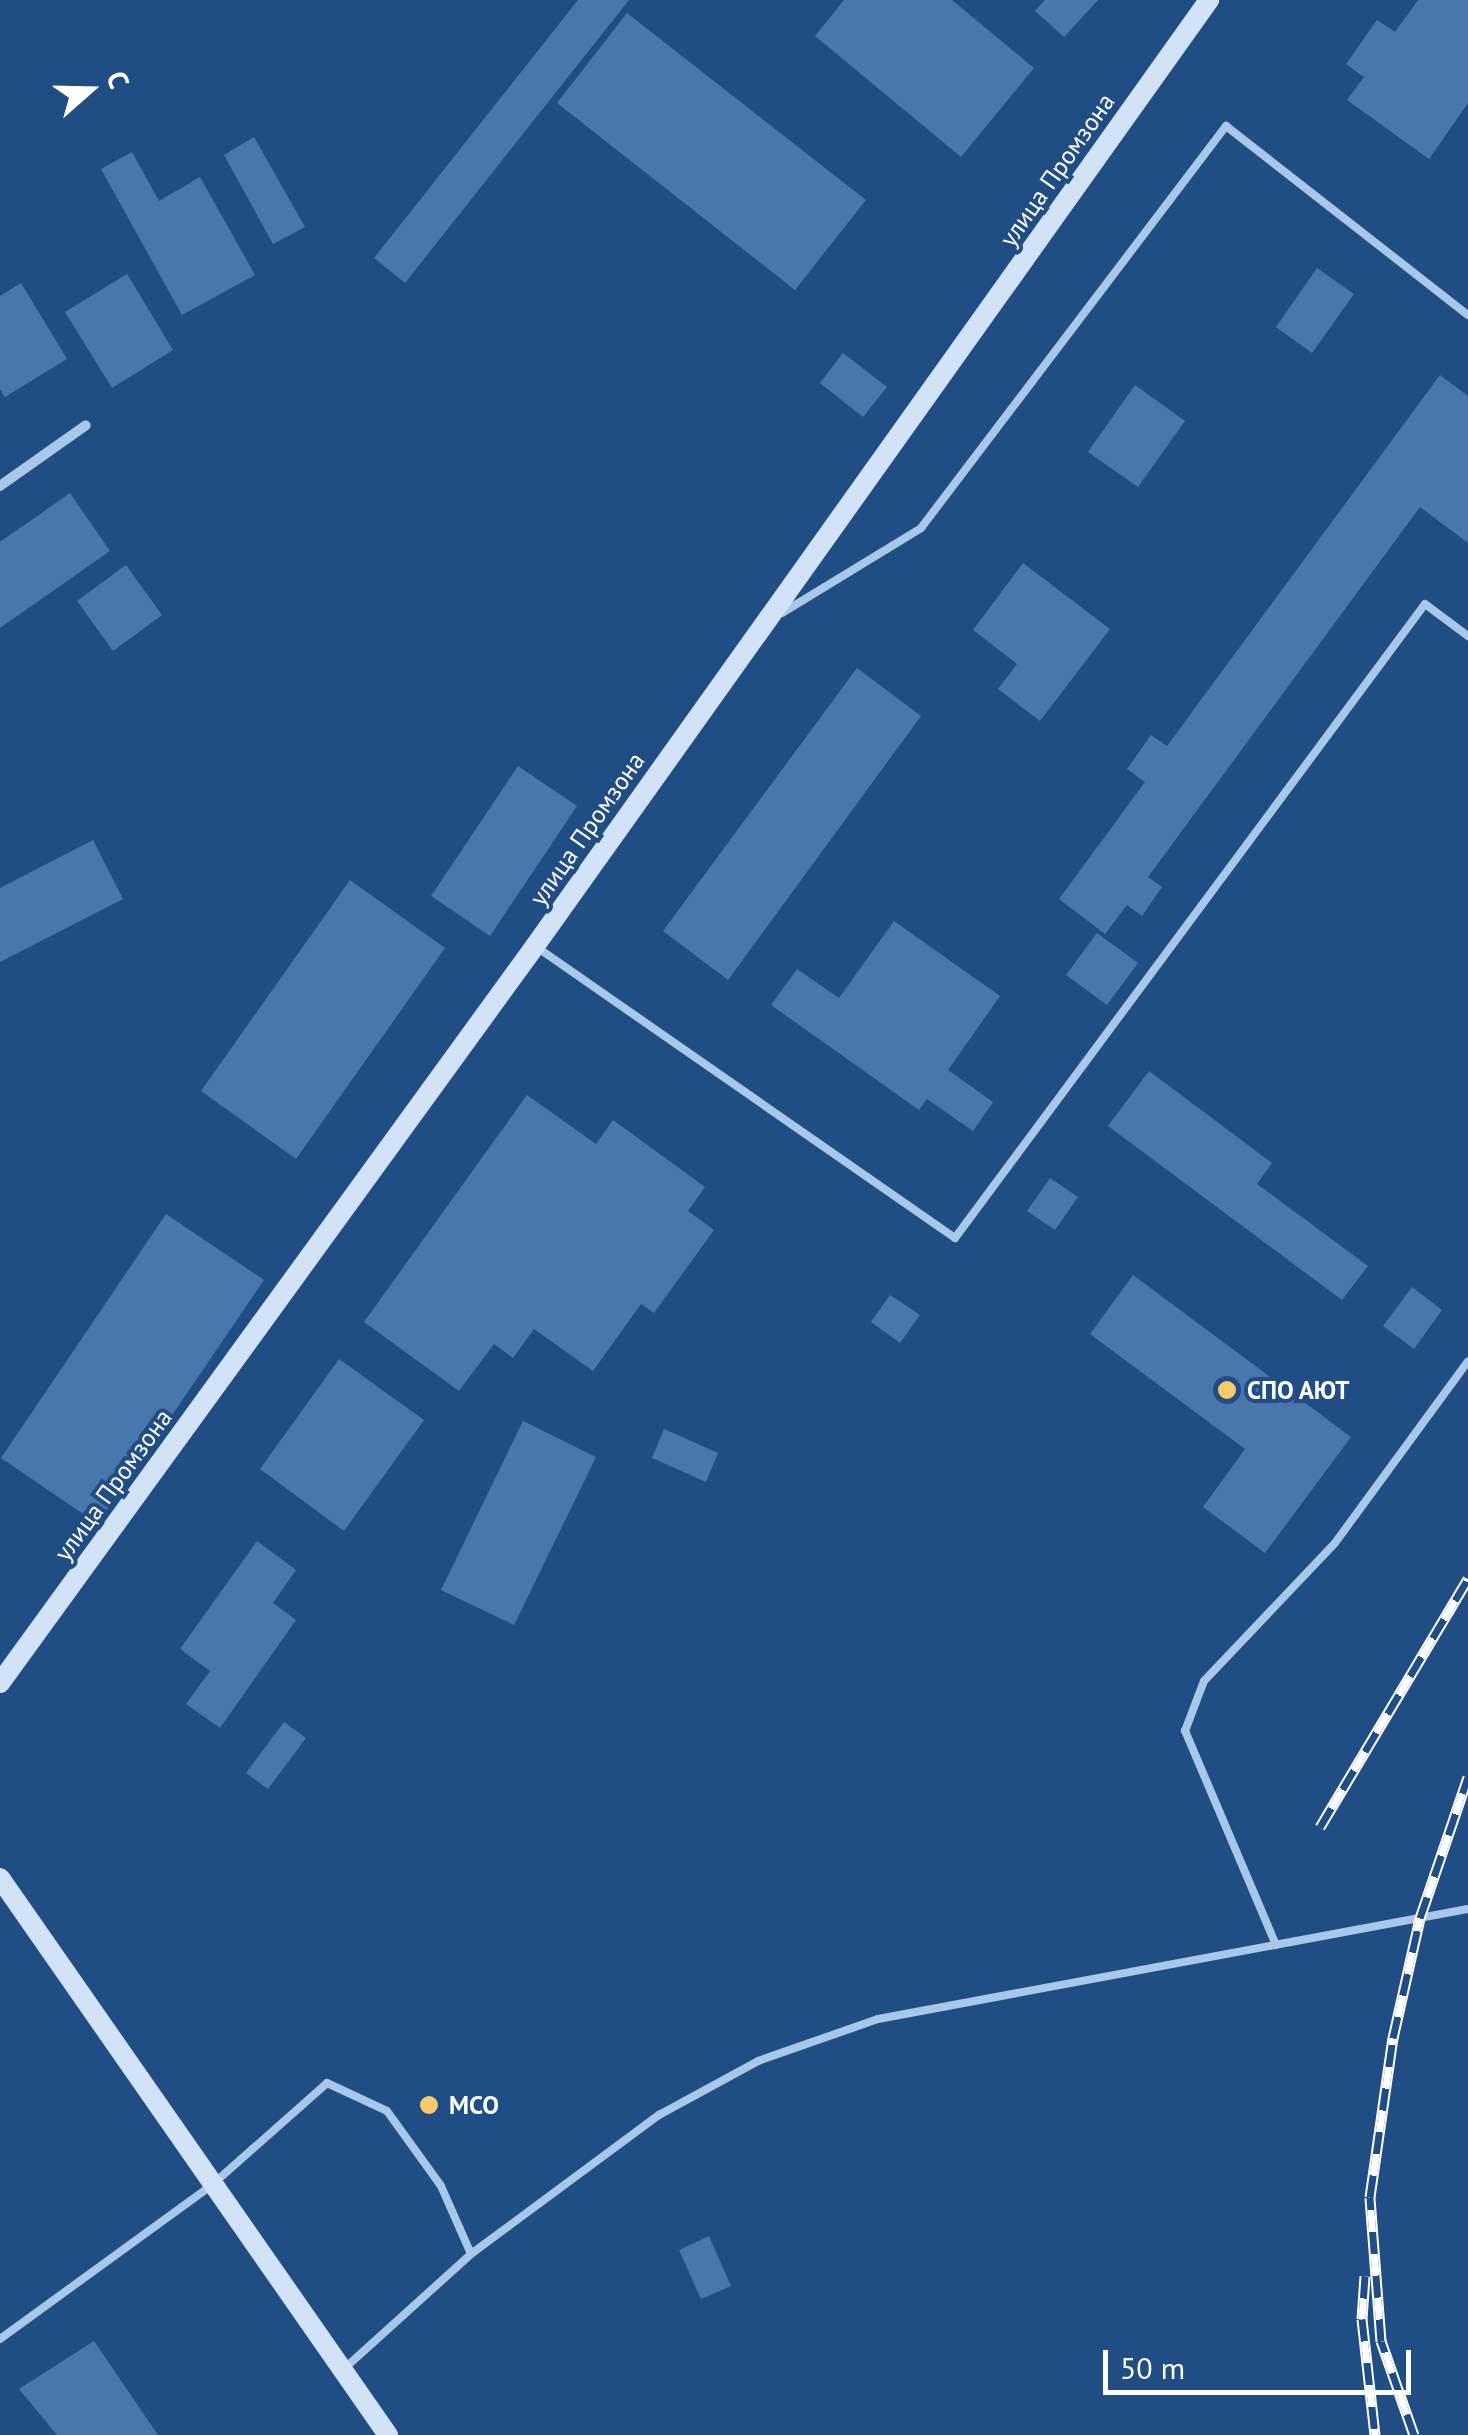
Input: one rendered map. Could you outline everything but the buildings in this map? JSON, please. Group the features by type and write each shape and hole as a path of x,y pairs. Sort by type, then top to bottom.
{"main road":[{"name":"улица Промзона","path":"0,1683 534,946 1209,0"},
{"path":"0,1878 388,2435"}],"street":[{"path":"0,486 86,425"}],"lane":[{"path":"765,623 920,528 1226,126 1468,314"},
{"path":"534,946 956,1238 1424,604 1468,636"},
{"path":"1276,1945 1186,1730 1204,1681 1335,1543 1468,1361"},
{"path":"342,2370 471,2254 659,2116 758,2061 878,2020 1468,1909"},
{"path":"0,2339 213,2184 327,2082 386,2111 441,2186 471,2254"}],"railway":[{"path":"1320,1827 1468,1579"},
{"path":"1414,2435 1381,2341 1370,2197 1393,2038 1420,1918 1468,1777"},
{"path":"1365,2276 1362,2319 1375,2435"}],"place":[{"name":"СПО АЮТ","path":"1227,1390"},
{"name":"МСО","path":"429,2105"}]}
